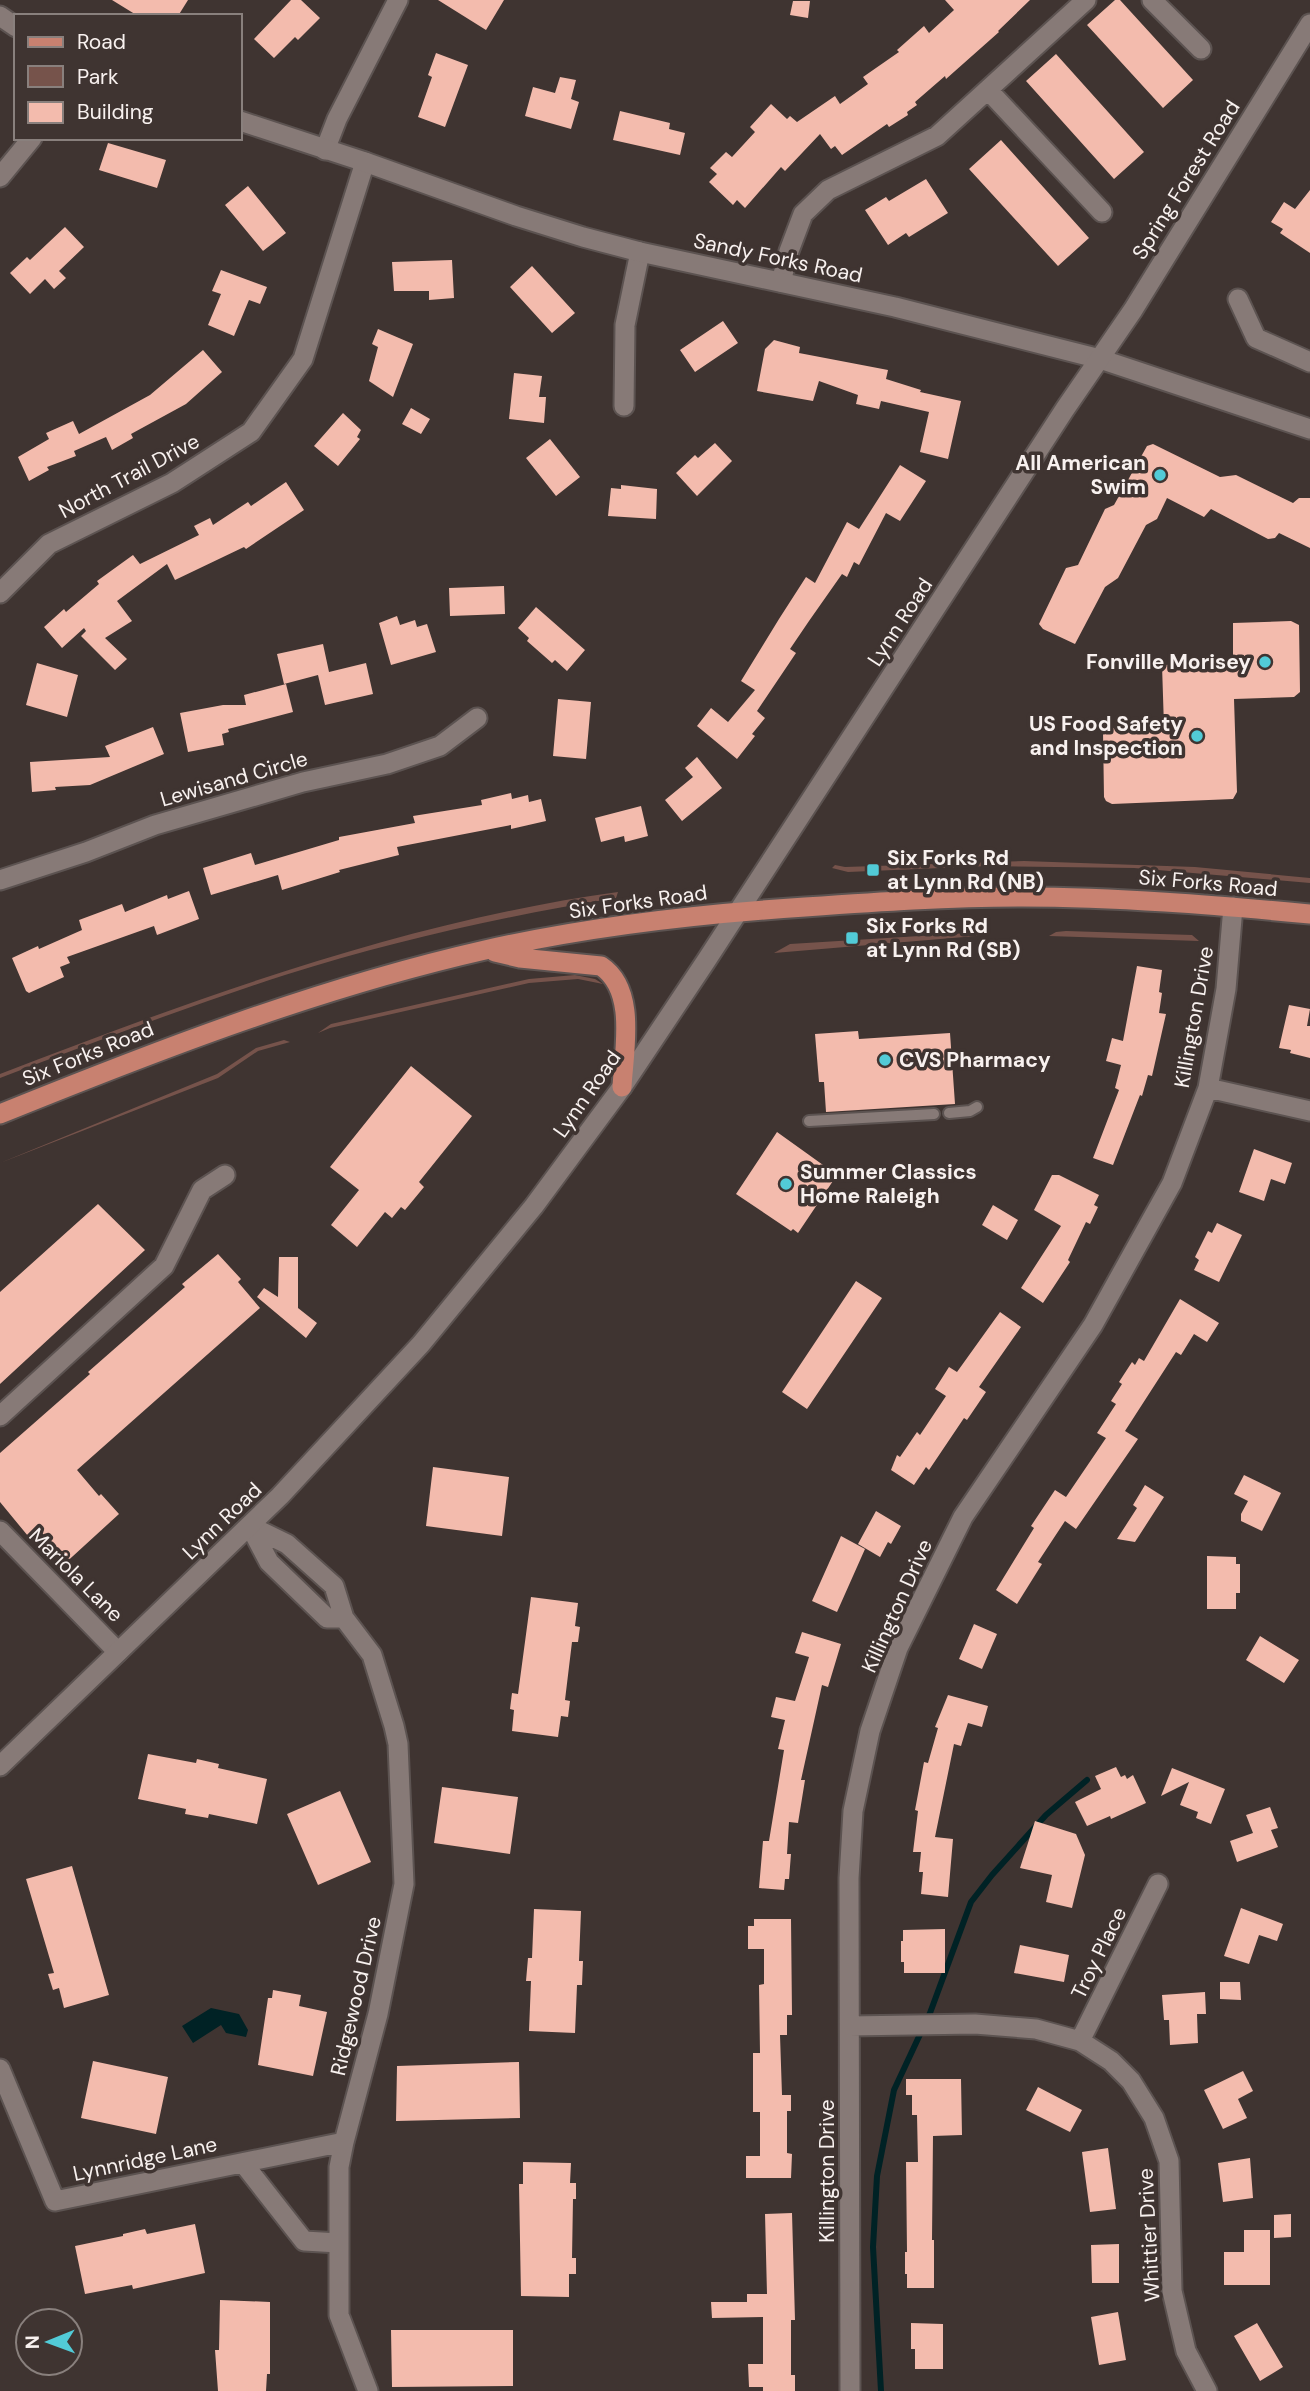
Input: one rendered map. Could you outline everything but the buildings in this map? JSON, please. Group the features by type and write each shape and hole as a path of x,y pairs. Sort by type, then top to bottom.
{"main road":[{"name":"Six Forks Road","path":"0,1114 219,1028 377,978 487,949 675,917 739,910 1020,897 1125,899 1310,914"},
{"path":"487,949 520,958 601,966 611,972 622,993 625,1020 622,1087"}],"street":[{"path":"324,149 337,118 398,0"},
{"path":"781,282 803,214 828,190 937,136 1086,0"},
{"path":"1152,0 1201,49"},
{"name":"Spring Forest Road","path":"1100,359 1310,24"},
{"path":"988,90 1102,212"},
{"name":"Sandy Forks Road","path":"242,122 516,216 640,252 895,307 1100,359 1310,429"},
{"path":"0,177 30,140"},
{"name":"North Trail Drive","path":"0,593 49,544 172,483 251,432 303,359 365,162"},
{"path":"624,406 625,325 640,252"},
{"path":"1238,299 1256,338 1310,362"},
{"name":"Lynn Road","path":"0,1766 250,1526 421,1344 534,1206 622,1087 1100,359"},
{"name":"Lewisand Circle","path":"0,880 86,852 155,825 303,782 387,764 440,747 477,718"},
{"name":"Killington Drive","path":"850,2391 849,1878 853,1811 870,1731 898,1648 962,1517 1093,1325 1172,1183 1208,1088 1226,989 1233,907"},
{"path":"1208,1088 1310,1111"},
{"path":"0,1416 164,1266 202,1190 225,1175"},
{"path":"250,1526 269,1562 327,1618 344,1618"},
{"name":"Ridgewood Drive","path":"250,1526 287,1544 334,1586 344,1618 372,1655 398,1744 404,1884 377,2014 339,2168 339,2315 368,2391"},
{"name":"Mariola Lane","path":"0,1531 118,1652"},
{"name":"Troy Place","path":"1080,2041 1158,1884"},
{"name":"Whittier Drive","path":"850,2026 975,2024 1036,2029 1080,2041 1111,2061 1131,2081 1154,2118 1169,2161 1172,2291 1186,2351 1207,2391"},
{"name":"Lynnridge Lane","path":"0,2069 55,2201 344,2142"},
{"path":"243,2163 304,2241 339,2243"}],"lane":[{"path":"948,1113 970,1111 977,1107"},
{"path":"809,1121 934,1114"}],"green space":[{"path":"1024,861 1195,867 1310,878 1310,883 1134,868 987,866 848,872 832,868 835,865 845,867"},
{"path":"618,892 616,898 449,930 326,963 177,1012 0,1078 0,1074 75,1045 304,965 460,922"},
{"path":"1066,931 1192,935 1199,941 1049,936"},
{"path":"968,933 988,935 774,953 790,944"},
{"path":"575,975 595,979 603,984 578,979 529,983 318,1033 331,1024 529,979"},
{"path":"284,1040 290,1042 258,1051 218,1078 0,1163 217,1074 256,1048"}],"water":[{"path":"211,2008 239,2014 248,2030 246,2037 226,2033 221,2025 193,2043 182,2026"}],"waterway":[{"path":"881,2391 873,2247 877,2176 894,2090 930,2013 971,1902 1046,1815 1087,1780"}],"place":[{"name":"All American Swim","path":"1160,475"},
{"name":"Fonville Morisey","path":"1265,662"},
{"name":"US Food Safety and Inspection","path":"1197,736"},
{"name":"Six Forks Rd at Lynn Rd (NB)","path":"873,870"},
{"name":"Six Forks Rd at Lynn Rd (SB)","path":"852,938"},
{"name":"CVS Pharmacy","path":"885,1060"},
{"name":"Summer Classics Home Raleigh","path":"786,1184"}]}
